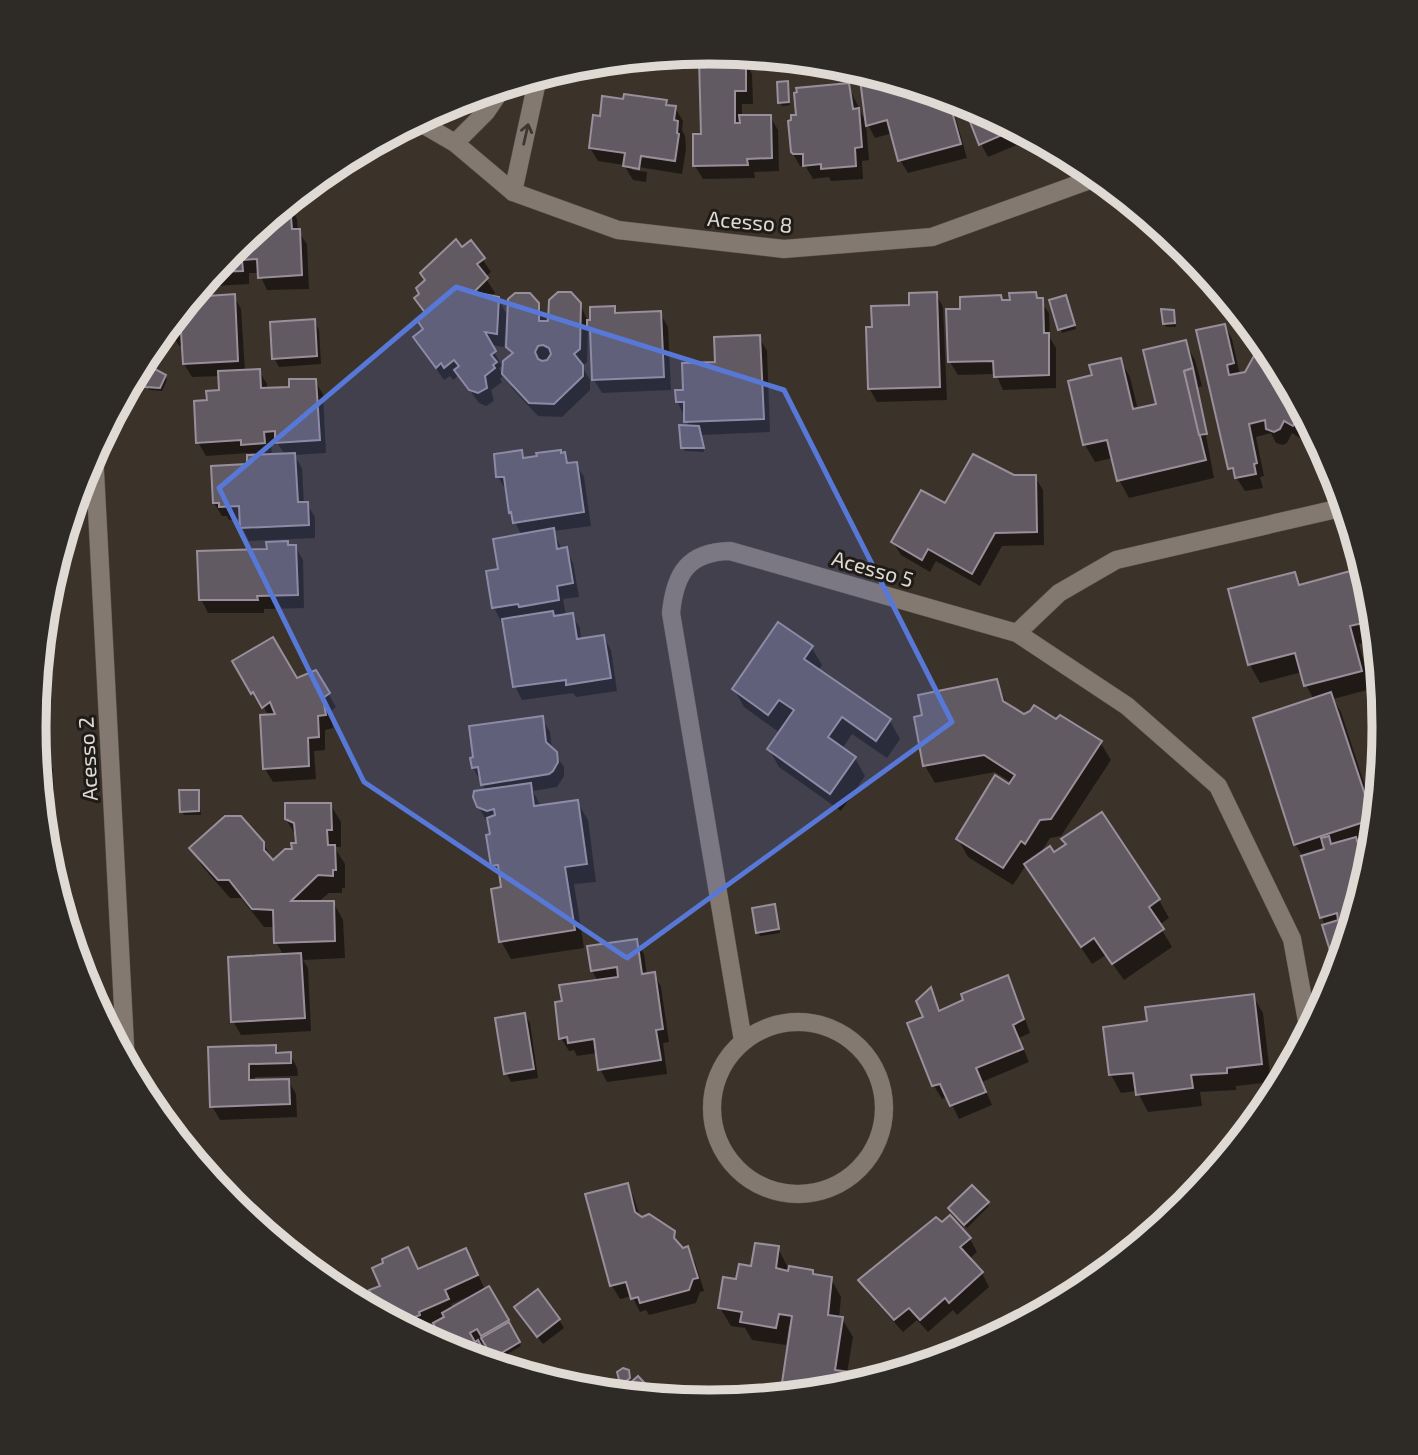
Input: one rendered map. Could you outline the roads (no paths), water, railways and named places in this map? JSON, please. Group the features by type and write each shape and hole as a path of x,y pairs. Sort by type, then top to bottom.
{"street":[{"path":"513,192 536,87"},
{"path":"428,127 455,142 486,112 494,100"},
{"name":"Acesso 8","path":"455,142 513,192 618,230 784,249 932,237 1086,181"},
{"name":"Acesso 2","path":"95,476 125,1042"},
{"path":"1017,633 1059,593 1116,560 1336,510"},
{"name":"Acesso 5","path":"743,1041 671,613 673,586 690,563 709,552 730,551 1017,633 1127,706 1218,786 1292,939 1306,1016"},
{"path":"799,1021 828,1027 854,1042 873,1065 883,1094 883,1124 872,1152 852,1175 826,1190 800,1194 774,1191 750,1180 730,1161 717,1138 712,1112 715,1085 725,1061 743,1041 769,1026 799,1021"}]}
